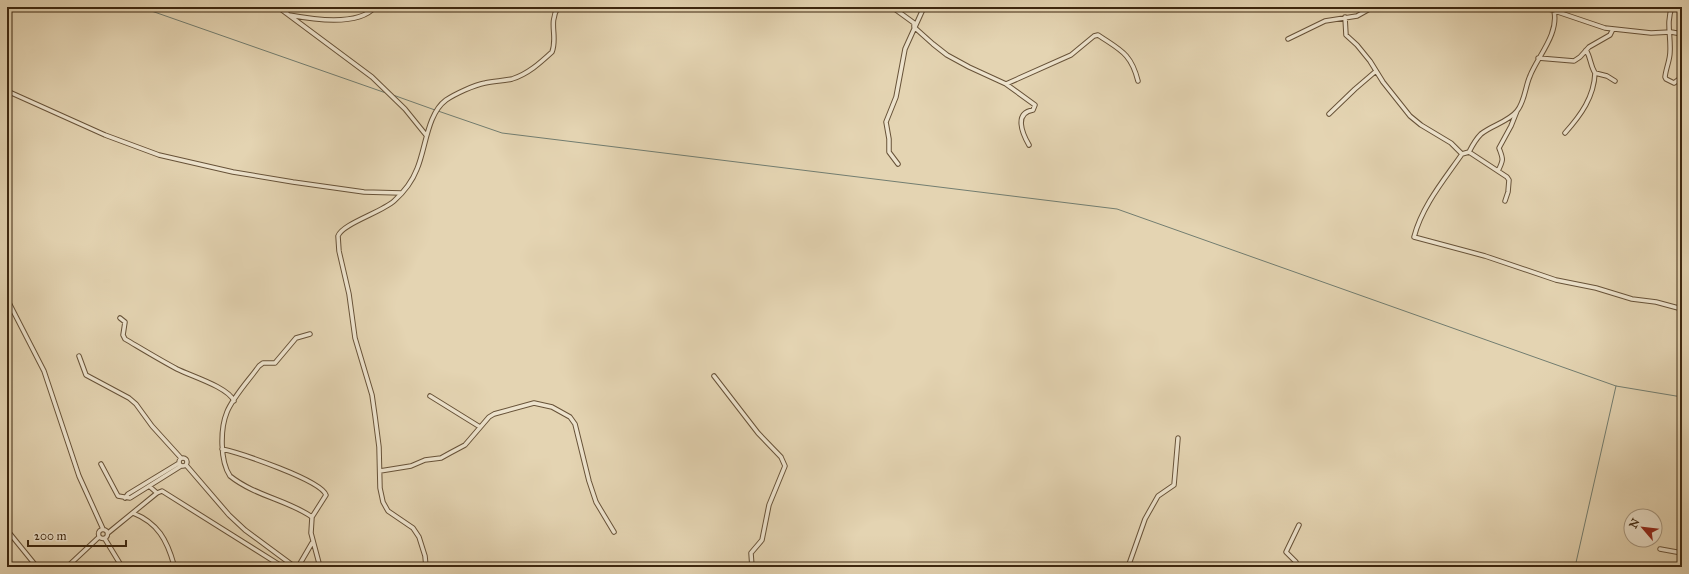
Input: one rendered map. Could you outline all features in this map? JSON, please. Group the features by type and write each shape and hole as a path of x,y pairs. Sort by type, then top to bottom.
{"street":[{"path":"278,7 372,77 404,109 426,135"},
{"path":"288,15 328,20 357,17 369,12 375,7"},
{"path":"426,567 425,556 419,536 413,528 385,507 380,488 380,447 372,395 355,338 349,294 339,251 338,236 342,230 355,222 386,208 409,185 415,175 426,135 437,108 449,98 482,83 507,80 519,76 531,70 551,53 553,49 553,19 558,7"},
{"path":"892,7 914,23 914,27 947,54 969,68 1006,84 1035,105 1034,110 1024,113 1022,120 1024,136 1029,145"},
{"path":"898,164 889,152 889,139 886,122 896,97 906,49 914,27 924,7"},
{"path":"1288,40 1325,21 1357,16 1373,7"},
{"path":"1543,7 1598,27 1651,33 1671,32 1682,34"},
{"path":"1672,7 1669,18 1671,32 1670,58 1665,77 1674,83 1682,77"},
{"path":"1498,171 1504,156 1499,148 1513,122 1538,58 1549,41 1556,18 1554,11"},
{"path":"1344,17 1346,35 1360,49 1410,116 1421,125 1451,143 1462,154"},
{"path":"1538,58 1574,61 1591,45 1610,35 1613,29"},
{"path":"1006,84 1071,55 1096,35 1124,52 1135,72 1138,81"},
{"path":"1586,50 1590,56 1591,68 1595,73 1607,76 1615,81"},
{"path":"1329,114 1376,70"},
{"path":"1565,133 1586,105 1594,86 1595,73"},
{"path":"7,91 105,135 159,155 233,172 293,182 364,192 401,192"},
{"path":"1517,110 1503,122 1492,126 1481,134 1469,152 1462,154 1426,208 1418,222 1414,237 1485,256 1556,280 1596,288 1632,299 1656,302 1682,309"},
{"path":"1469,152 1509,180 1508,192 1505,201"},
{"path":"7,299 44,371 79,476 103,529 108,532"},
{"path":"120,318 125,322 123,336 126,339 177,369 205,380 230,395 234,401"},
{"path":"310,334 296,338 275,363 261,364 234,401 226,415 222,449 228,474 232,478 267,497 312,517"},
{"path":"79,356 86,375 133,401 152,426 181,458 186,460 186,465 229,515 245,530 295,567"},
{"path":"714,376 758,433 780,457 785,466 769,505 762,540 751,553 752,567"},
{"path":"430,396 480,427"},
{"path":"380,471 411,466 425,460 444,457 462,447 494,414 534,403 552,407 568,415 575,424 589,481 596,502 614,532"},
{"path":"1128,567 1139,531 1147,514 1158,496 1174,485 1178,438"},
{"path":"222,449 244,454 295,475 325,492 325,499 312,517 310,526 312,543 320,567"},
{"path":"101,464 118,496 130,498 180,464 181,458"},
{"path":"125,498 128,494 180,464 186,465"},
{"path":"149,486 157,493"},
{"path":"105,538 108,536 108,532 157,493 162,491 283,567"},
{"path":"133,513 152,523 160,533 170,552 174,565"},
{"path":"1297,567 1296,562 1286,552 1300,525"},
{"path":"67,567 99,537 99,533 103,529"},
{"path":"7,530 37,567"},
{"path":"99,537 105,538"},
{"path":"105,538 122,567"},
{"path":"298,567 312,543"},
{"path":"1660,549 1682,553"}],"waterway":[{"path":"140,7 386,93"},
{"path":"393,95 435,110"},
{"path":"438,111 502,133 1117,209 1616,386 1682,397"},
{"path":"1575,567 1616,386"}]}
